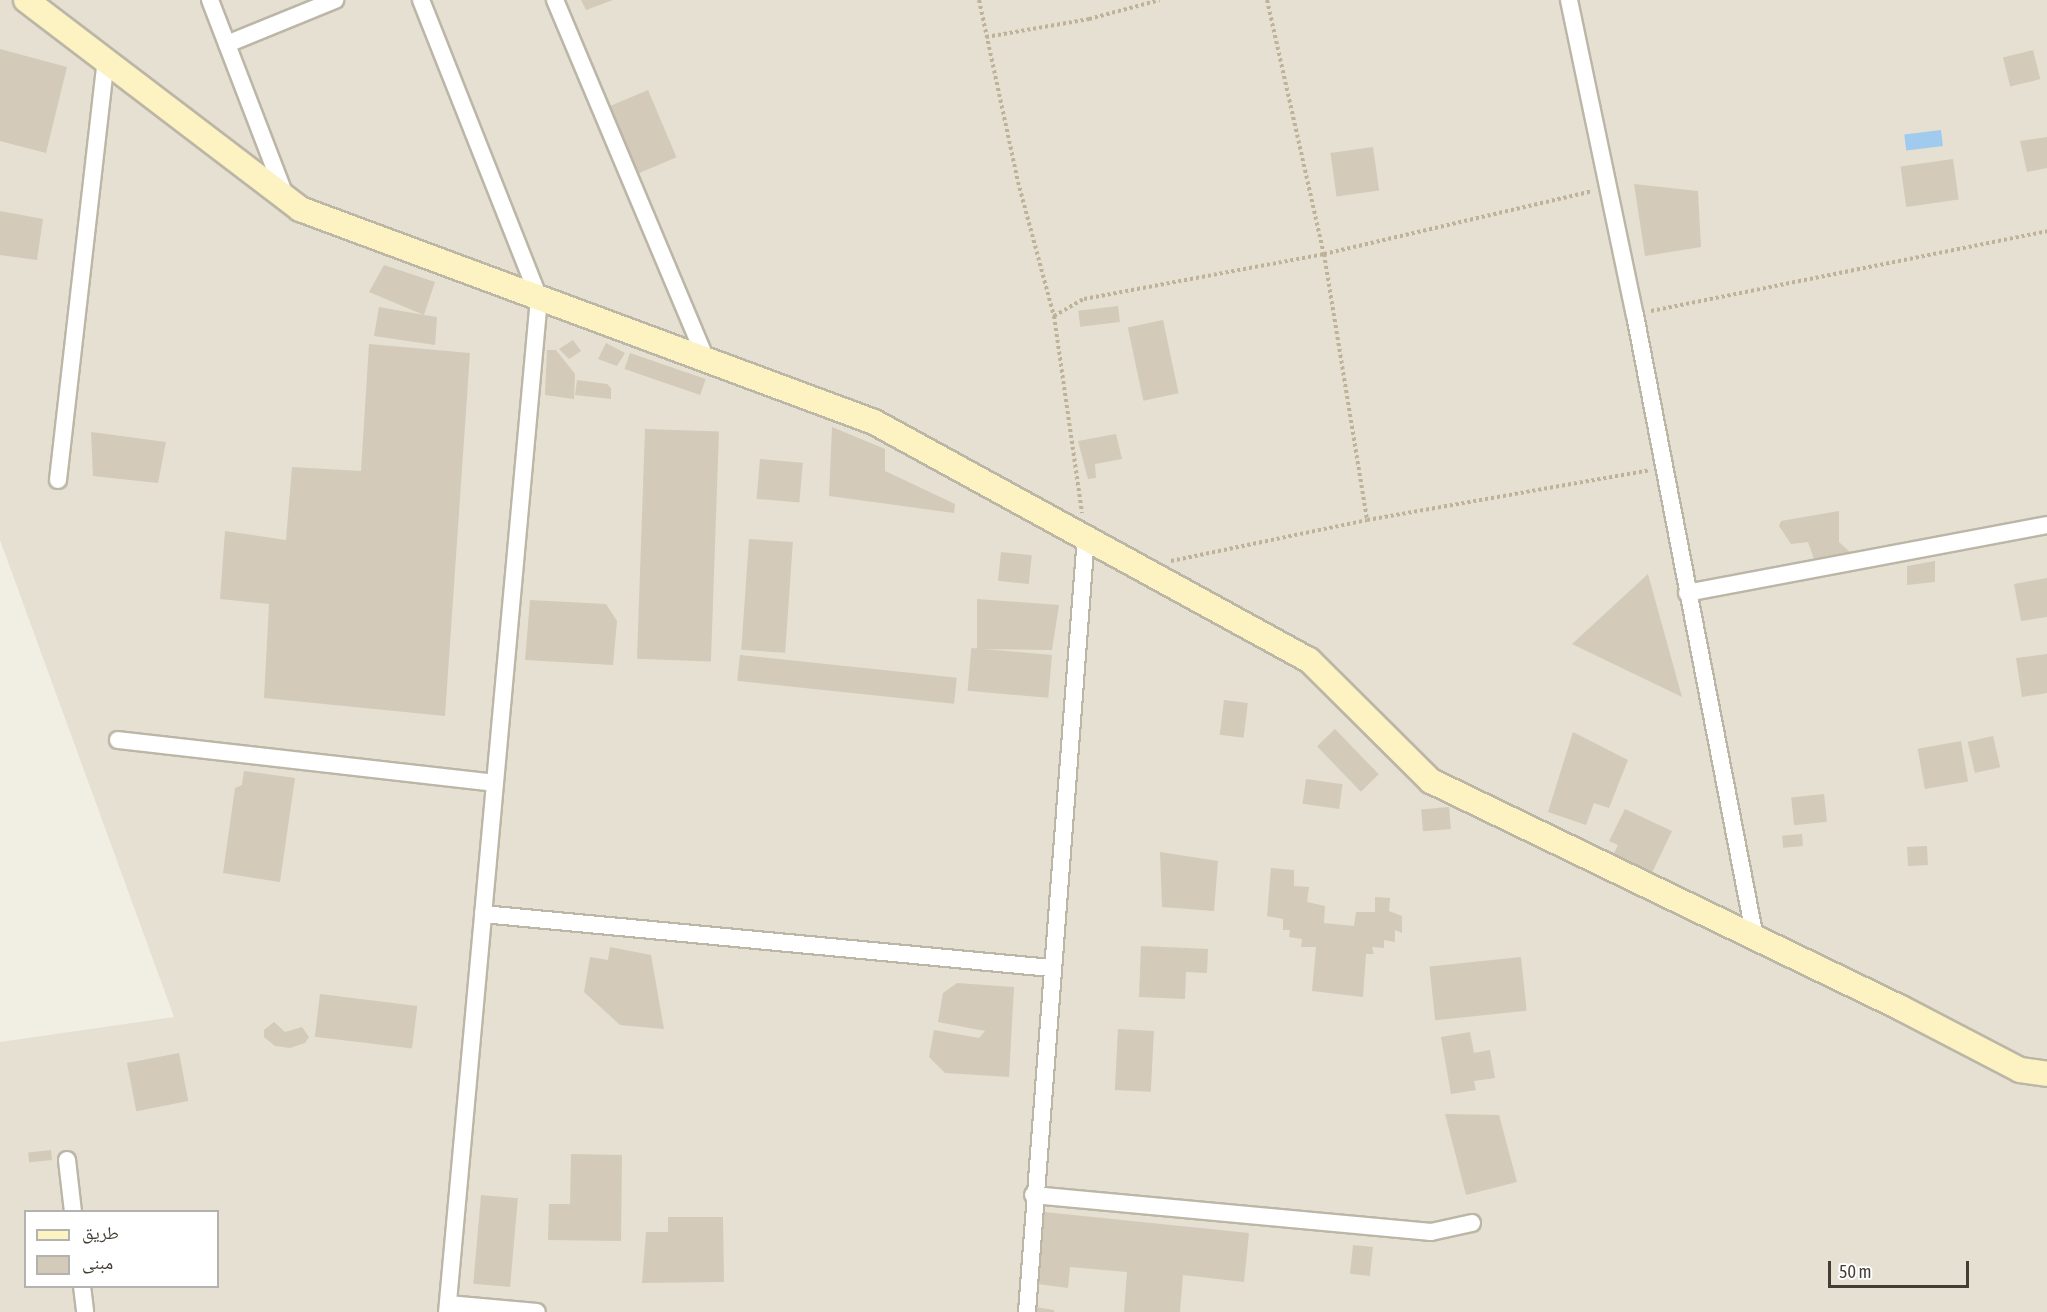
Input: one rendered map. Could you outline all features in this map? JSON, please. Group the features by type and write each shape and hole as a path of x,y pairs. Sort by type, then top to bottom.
{"street":[{"path":"26,0 300,209 874,422 1309,660 1431,781 2020,1070 2047,1074"},
{"path":"210,0 287,200"},
{"path":"227,44 336,0"},
{"path":"421,0 539,298 448,1308 537,1312"},
{"path":"555,0 706,359"},
{"path":"1569,0 1606,188 1635,315 1662,468 1755,938"},
{"path":"58,480 106,61"},
{"path":"1687,593 2047,525"},
{"path":"1027,1312 1033,1194 1086,537"},
{"path":"118,740 495,783"},
{"path":"483,914 1051,968"},
{"path":"67,1160 73,1210"},
{"path":"1033,1194 1431,1232 1472,1223"},
{"path":"82,1288 85,1312"}],"path":[{"path":"979,0 1018,182 1054,316 1086,537"},
{"path":"986,37 1089,19 1160,0"},
{"path":"1267,0 1324,254 1367,520"},
{"path":"1054,316 1083,299 1324,254 1606,188"},
{"path":"1635,315 2047,231"},
{"path":"1142,567 1367,520 1662,468"}],"shaded area":[{"path":"0,0 2047,0 2047,1312 0,1312 0,1042 174,1017 0,540"}],"water":[{"path":"1941,130 1943,146 1906,150 1904,135"}],"building":[{"path":"581,0 613,0 586,10"},
{"path":"0,49 67,67 46,153 0,141"},
{"path":"2033,50 2040,79 2010,87 2003,57"},
{"path":"648,90 677,157 637,174 608,107"},
{"path":"2047,137 2047,168 2027,172 2020,141"},
{"path":"1373,147 1379,191 1337,197 1330,153"},
{"path":"1953,159 1959,200 1906,207 1901,166"},
{"path":"1634,184 1698,191 1701,247 1645,256"},
{"path":"0,211 43,219 37,260 0,255"},
{"path":"384,265 435,282 424,315 369,292"},
{"path":"1118,306 1120,322 1080,327 1078,311"},
{"path":"379,307 437,317 435,345 374,336"},
{"path":"1163,320 1179,393 1143,401 1128,327"},
{"path":"573,340 581,351 569,359 559,349"},
{"path":"606,343 625,353 617,366 598,359"},
{"path":"369,344 470,353 445,716 264,698 269,604 220,599 225,531 286,540 292,467 361,471"},
{"path":"547,350 556,350 575,374 574,399 545,395"},
{"path":"630,353 706,379 700,395 624,369"},
{"path":"577,380 607,384 611,388 611,399 575,395"},
{"path":"832,427 885,449 885,471 955,504 954,513 829,496"},
{"path":"645,429 719,432 711,661 637,659"},
{"path":"91,432 166,442 158,483 93,476"},
{"path":"1116,434 1122,459 1095,464 1096,478 1088,479 1078,441"},
{"path":"760,459 803,463 799,503 757,499"},
{"path":"1839,511 1839,542 1850,552 1847,553 1814,559 1808,542 1791,544 1779,526 1781,521"},
{"path":"749,539 793,542 785,653 741,650"},
{"path":"1001,552 1032,555 1029,584 998,581"},
{"path":"1935,561 1935,582 1907,585 1907,566"},
{"path":"1648,574 1682,697 1572,644"},
{"path":"2047,578 2047,617 2021,621 2014,584"},
{"path":"977,599 1059,605 1052,650 977,649"},
{"path":"530,600 606,604 617,621 613,665 525,660"},
{"path":"971,648 1052,655 1048,698 968,691"},
{"path":"2047,654 2047,693 2022,697 2016,658"},
{"path":"740,655 957,678 954,704 737,681"},
{"path":"1224,700 1248,703 1244,738 1220,735"},
{"path":"1335,729 1379,774 1361,792 1317,746"},
{"path":"1573,732 1628,760 1609,808 1594,803 1586,825 1548,812"},
{"path":"1993,736 2000,767 1975,773 1968,742"},
{"path":"1961,741 1968,781 1925,789 1918,749"},
{"path":"244,771 295,778 280,882 223,873 235,788 242,785"},
{"path":"1306,779 1343,784 1339,809 1303,804"},
{"path":"1824,794 1827,822 1794,825 1791,797"},
{"path":"1449,807 1451,829 1423,831 1421,809"},
{"path":"1625,809 1672,831 1650,877 1611,859 1618,845 1609,841"},
{"path":"1802,834 1803,846 1783,848 1782,836"},
{"path":"1927,846 1928,865 1908,866 1907,847"},
{"path":"1160,852 1218,861 1214,911 1162,907"},
{"path":"1271,868 1294,870 1294,886 1309,887 1307,902 1325,906 1324,923 1354,926 1356,912 1375,912 1375,897 1390,898 1389,911 1402,916 1402,933 1395,930 1395,942 1384,940 1384,948 1372,947 1374,954 1366,954 1363,997 1312,991 1316,947 1301,947 1302,939 1289,937 1290,930 1283,930 1283,919 1267,916"},
{"path":"1141,946 1208,949 1207,973 1186,972 1185,999 1139,997"},
{"path":"610,947 651,955 664,1029 620,1025 584,992 590,957 608,960"},
{"path":"1521,957 1527,1011 1435,1020 1430,967"},
{"path":"957,983 1014,987 1009,1077 945,1073 929,1057 934,1030 979,1038 985,1031 938,1022 943,993"},
{"path":"320,994 417,1006 412,1049 315,1037"},
{"path":"274,1022 285,1032 302,1027 309,1037 305,1043 290,1048 275,1046 264,1037 264,1030"},
{"path":"1118,1029 1154,1031 1151,1092 1115,1090"},
{"path":"1470,1032 1474,1053 1490,1050 1495,1078 1474,1081 1476,1090 1451,1094 1441,1037"},
{"path":"179,1053 188,1101 136,1111 127,1063"},
{"path":"1445,1114 1499,1115 1517,1182 1466,1195"},
{"path":"51,1150 52,1160 29,1162 28,1152"},
{"path":"571,1154 622,1155 621,1241 548,1240 549,1204 570,1204"},
{"path":"481,1195 518,1198 510,1287 473,1284"},
{"path":"1044,1212 1249,1233 1244,1282 1183,1275 1180,1312 1124,1312 1127,1272 1070,1267 1068,1288 1038,1284"},
{"path":"668,1217 723,1217 724,1282 642,1283 646,1232 668,1232"},
{"path":"1353,1245 1373,1247 1370,1276 1350,1274"},
{"path":"1036,1307 1054,1310 1054,1312 1036,1312"}]}
